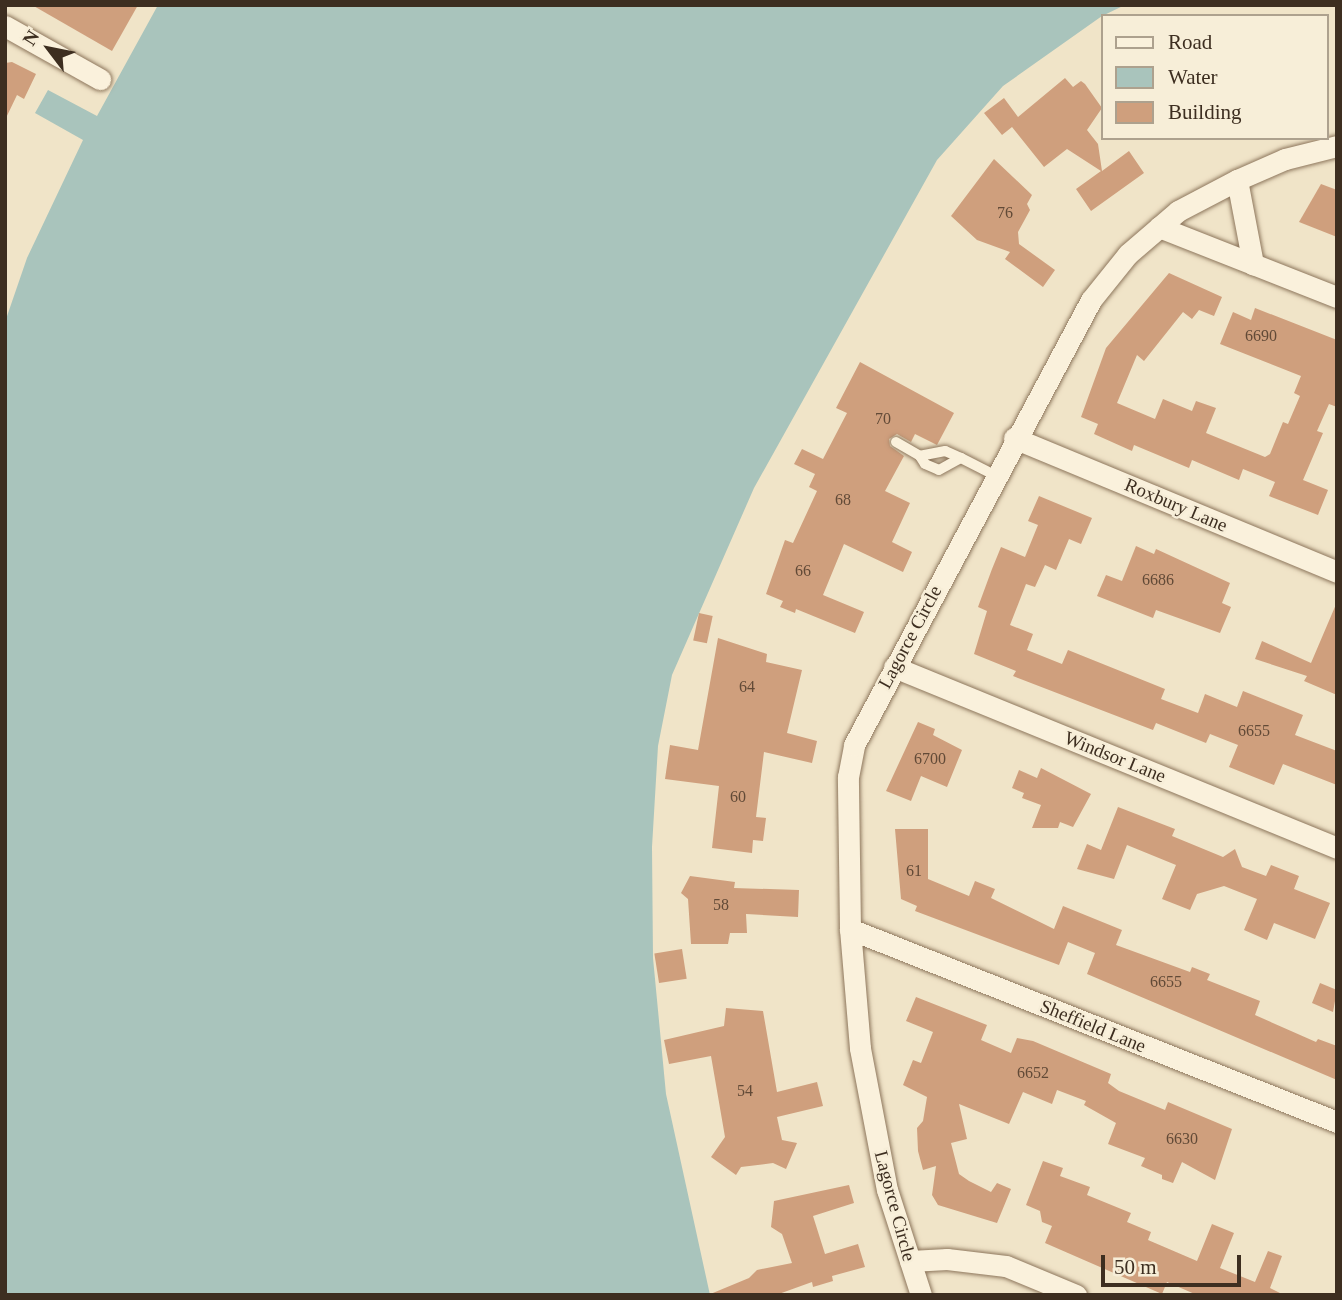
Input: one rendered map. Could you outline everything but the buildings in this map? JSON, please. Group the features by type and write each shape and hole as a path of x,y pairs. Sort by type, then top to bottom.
{"street":[{"path":"5,26 100,79"},
{"name":"Lagorce Circle","path":"921,1295 887,1190 860,1048 850,929 848,777 854,744 1014,438 1091,300 1128,254 1178,211 1237,180 1285,159 1337,146"},
{"path":"1237,180 1253,264"},
{"path":"1159,227 1337,297"},
{"name":"Roxbury Lane","path":"1014,438 1337,572"},
{"name":"Windsor Lane","path":"894,667 1337,848"},
{"name":"Sheffield Lane","path":"850,929 1337,1122"},
{"path":"910,1261 947,1258 1006,1266 1076,1295"}],"lane":[{"path":"896,442 920,456 925,464 939,470 961,458"},
{"path":"920,456 945,451 995,475"}],"water":[{"path":"158,5 1125,5 1100,14 1100,17 1003,86 937,160 754,488 672,675 658,746 652,847 653,958 666,1094 710,1295 5,1295 5,322 27,258 83,140 35,113 48,90 97,116"}]}
